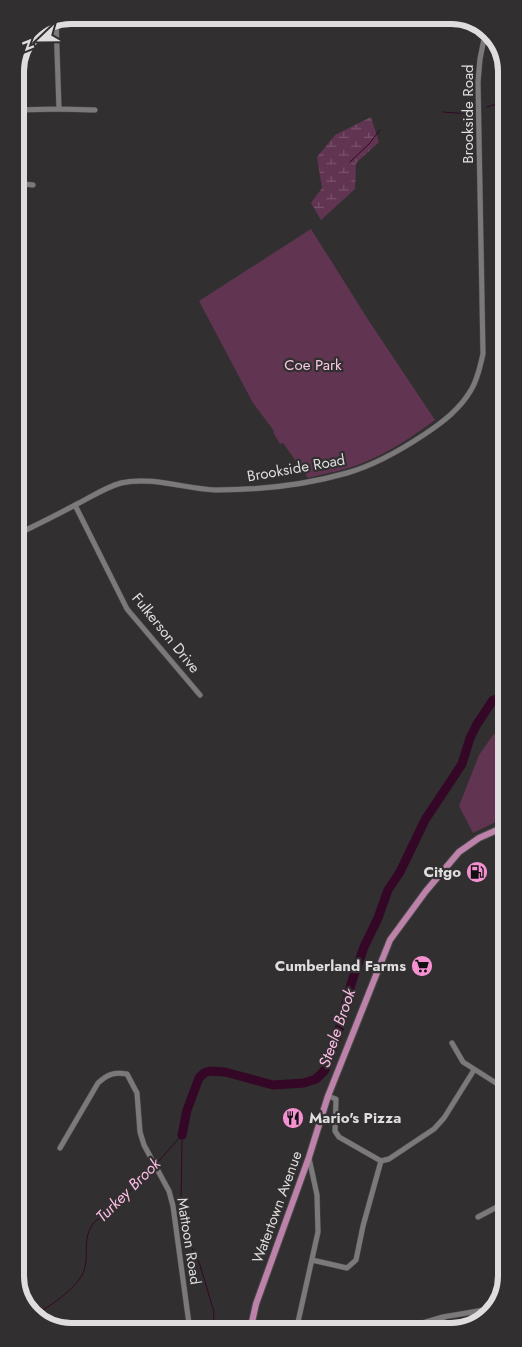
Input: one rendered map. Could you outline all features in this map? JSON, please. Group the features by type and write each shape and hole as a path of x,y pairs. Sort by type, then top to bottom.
{"main road":[{"name":"Watertown Avenue","path":"252,1323 256,1304 309,1157 328,1096 390,940 426,891 459,852 479,838 498,830"}],"street":[{"path":"56,26 59,109"},
{"path":"40,37 56,36"},
{"name":"Brookside Road","path":"24,531 102,490 122,483 142,481 186,488 245,490 348,473 380,460 406,446 451,416 463,403 476,381 483,354 478,82 484,38"},
{"path":"24,110 95,110"},
{"path":"24,184 33,185"},
{"name":"Fulkerson Drive","path":"76,505 127,609 200,695"},
{"path":"452,1044 463,1062 498,1085"},
{"path":"328,1096 336,1099 335,1131 338,1137 381,1161 389,1160 434,1129 444,1118 474,1070"},
{"name":"Mattoon Road","path":"60,1148 98,1083 106,1075 117,1072 127,1074 137,1093 140,1132 144,1145 169,1192 173,1206 189,1323"},
{"path":"298,1323 318,1232 317,1195 309,1157"},
{"path":"312,1260 347,1268 356,1260 363,1226 381,1161"},
{"path":"478,1217 498,1207"},
{"path":"422,1323 443,1317 482,1310"},
{"path":"443,1317 443,1323"}],"green space":[{"path":"371,117 379,142 356,163 355,189 321,220 311,203 322,188 317,157 335,135"},
{"name":"Coe Park","path":"311,229 435,420 401,443 374,458 351,467 308,478 283,443 280,444 274,431 253,403 199,301"},
{"path":"498,732 498,821 473,833 459,806 479,755 493,735"}],"waterway":[{"path":"487,107 498,103"},
{"path":"443,112 474,113"},
{"path":"350,162 369,144 380,130"},
{"name":"Steele Brook","path":"182,1135 187,1110 199,1078 204,1073 210,1071 225,1072 273,1085 304,1083 316,1079 325,1070 337,1037 352,981 388,890 400,872 425,820 462,764 470,738 477,724 493,700 498,698"},
{"name":"Turkey Brook","path":"156,1164 182,1135"},
{"name":"Steele Brook","path":"182,1136 181,1210 184,1231 200,1265 214,1312 213,1323"},
{"name":"Turkey Brook","path":"40,1311 64,1295 83,1274 87,1238 92,1226 97,1220 113,1209 153,1167"}],"place":[{"name":"Citgo","path":"477,872"},
{"name":"Cumberland Farms","path":"422,966"},
{"name":"Mario's Pizza","path":"293,1118"}]}
